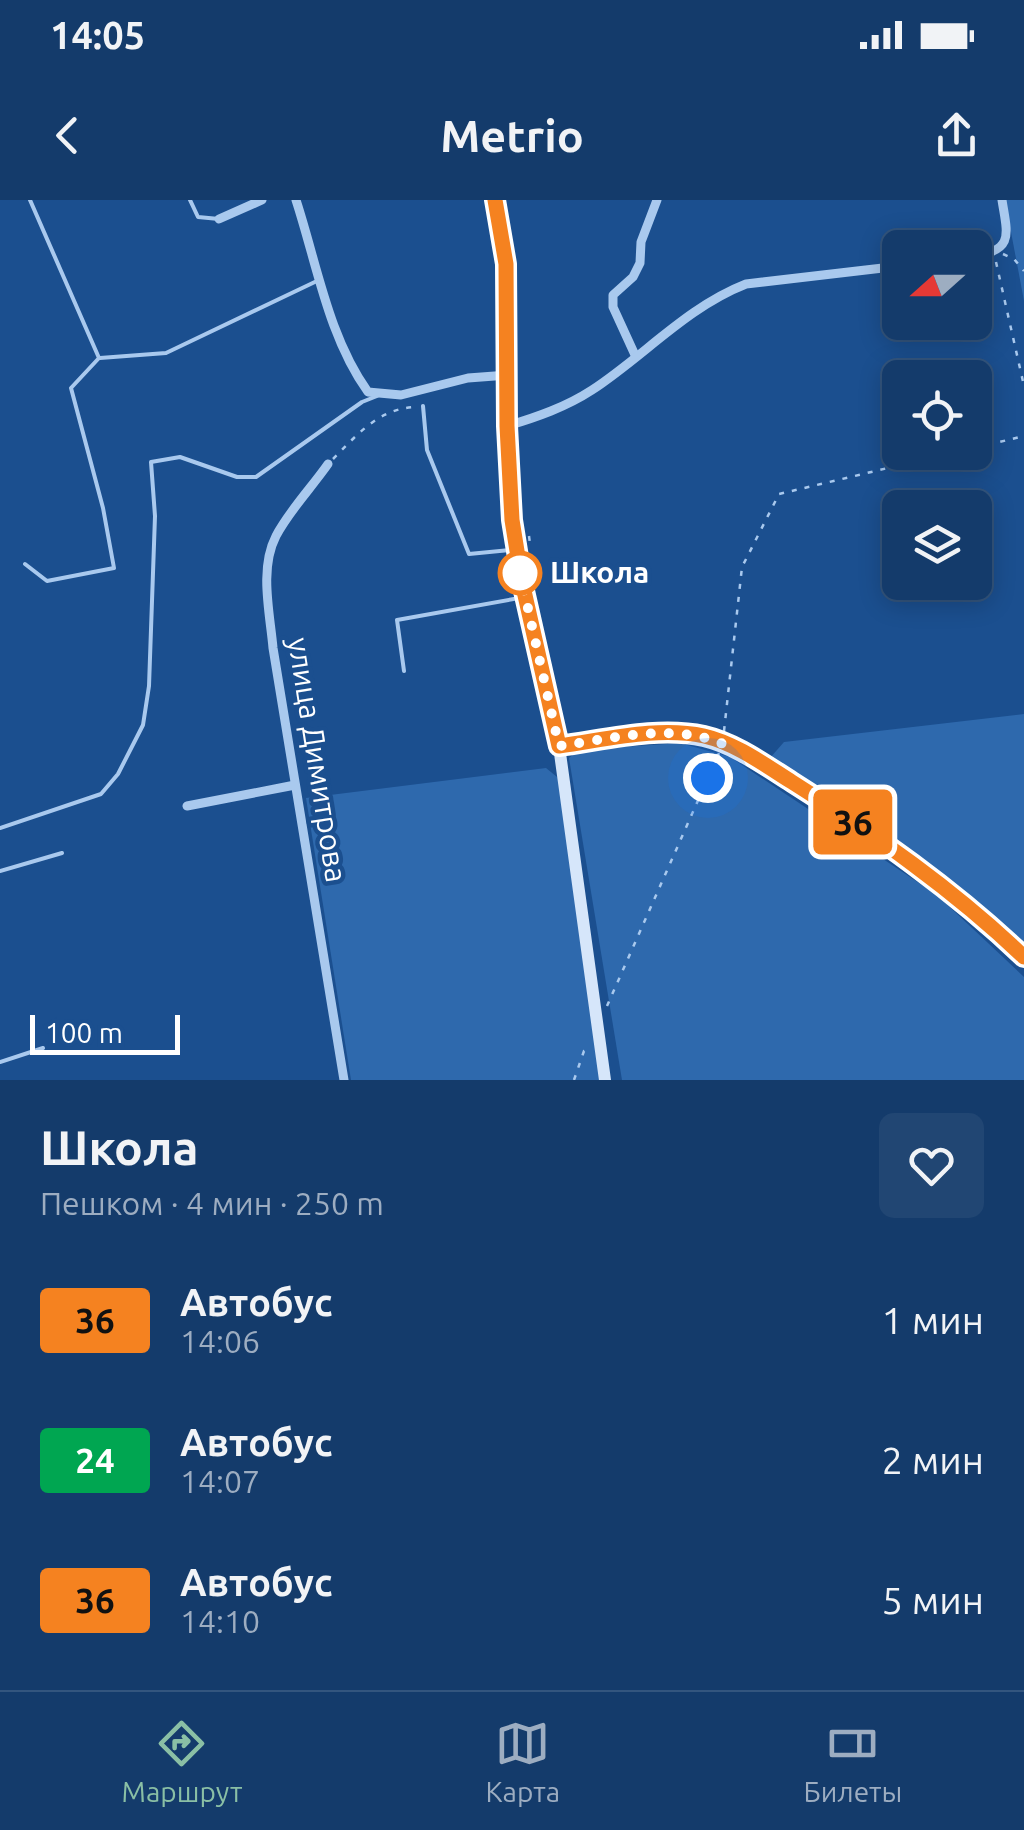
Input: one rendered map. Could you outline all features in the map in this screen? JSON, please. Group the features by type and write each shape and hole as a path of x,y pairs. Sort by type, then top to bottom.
{"main road":[{"path":"496,200 506,264 507,426 523,547 525,597 559,746 605,1080"}],"street":[{"path":"220,219 262,200"},
{"path":"296,200 349,365 368,392 401,395 468,378 508,375"},
{"path":"635,355 613,307 612,295 633,277 640,263 641,242 658,200"},
{"path":"994,253 1004,246 1007,233 1002,200"},
{"path":"507,426 562,408 595,388 635,355 728,291 746,284 882,268"},
{"name":"улица Димитрова","path":"328,464 276,536 269,557 268,584 273,648 344,1080"},
{"path":"559,746 658,733 705,736 723,744 772,770 894,850 947,889 1024,957"},
{"path":"187,806 295,785"}],"lane":[{"path":"30,200 99,358"},
{"path":"190,200 198,217 220,219"},
{"path":"25,564 47,581 114,568 103,508 71,388 99,358 166,353 319,280"},
{"path":"0,828 101,794 118,774 143,725 150,686 154,516 151,462 180,458 237,477 256,477 362,402 382,394"},
{"path":"423,406 427,450 469,554 523,547"},
{"path":"404,671 397,620 525,597"},
{"path":"0,871 62,852"},
{"path":"0,1062 44,1048"}],"path":[{"path":"1024,271 1008,255 994,253 1024,386"},
{"path":"328,464 368,423 402,407 423,406"},
{"path":"992,444 1024,436"},
{"path":"606,1008 723,744 742,567 780,494 882,470"},
{"path":"523,547 529,536"},
{"path":"574,1080 584,1051 600,1048"}],"shaded area":[{"path":"1005,200 1024,200 1024,301"},
{"path":"1024,714 1024,945 999,920 770,758 784,742"},
{"path":"680,743 730,757 937,895 1024,977 1024,1080 622,1080 569,758 578,750"},
{"path":"546,768 562,781 600,1080 351,1080 306,798"}],"bus line":[{"name":"36","path":"495,200 506,264 512,520 559,746 658,733 705,736 744,753 894,850 947,889 1024,957"}],"place":[{"name":"Школа","path":"520,573"}],"route":[{"path":"520,573 559,746 658,733 705,736 723,744 708,778"}]}
